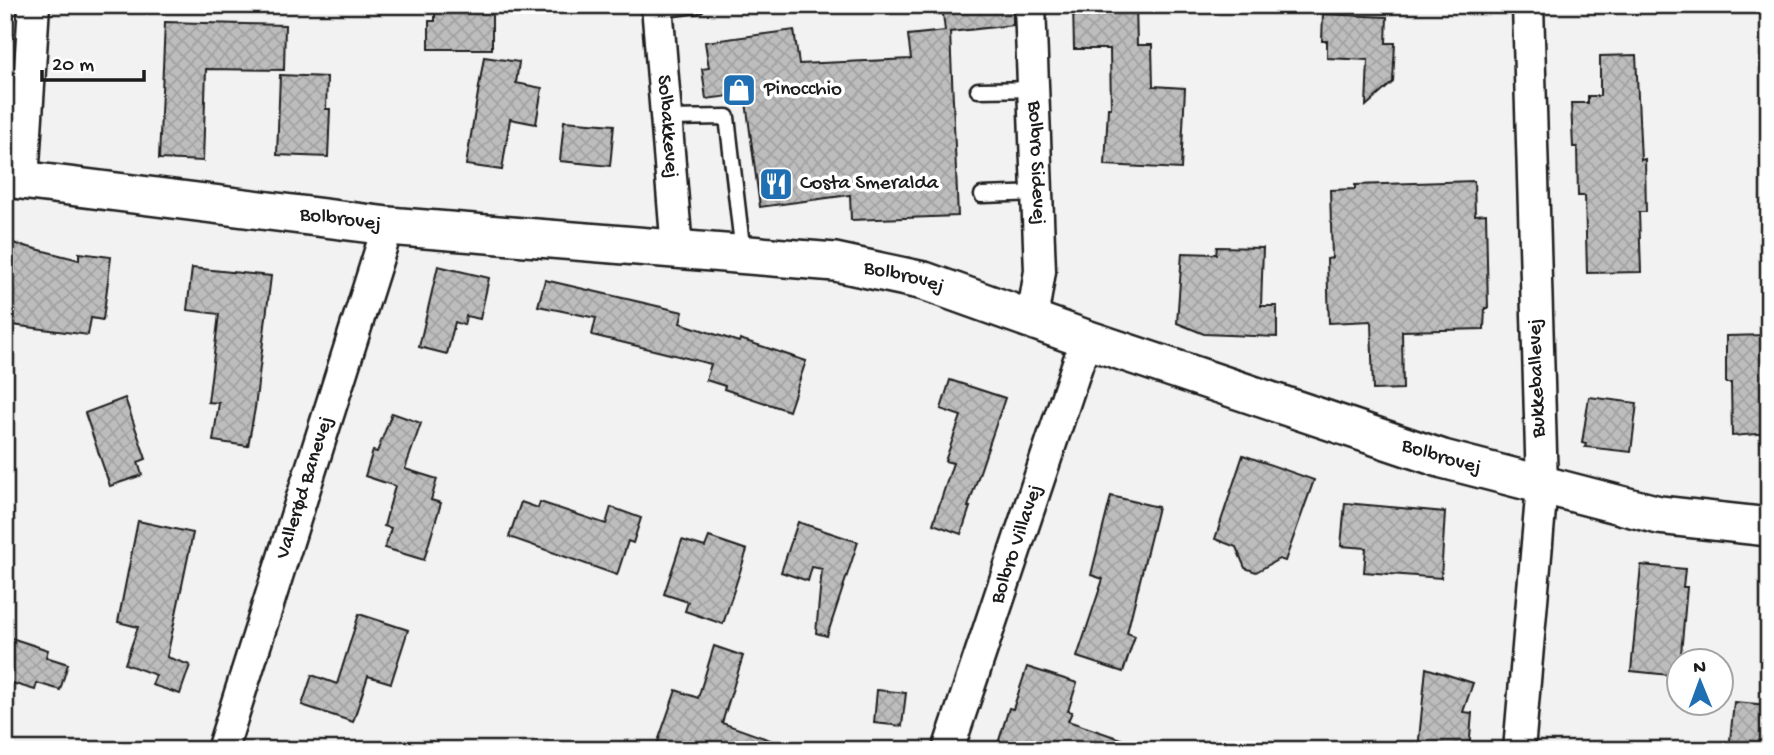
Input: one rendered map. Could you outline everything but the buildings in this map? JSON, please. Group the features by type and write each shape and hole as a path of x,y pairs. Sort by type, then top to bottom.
{"street":[{"path":"14,179 34,5"},
{"name":"Bolbro Sidevej","path":"1030,5 1040,271 1031,319"},
{"name":"Bukkeballevej","path":"1519,750 1542,486 1528,5"},
{"name":"Solbakkevej","path":"657,8 677,250"},
{"name":"Bolbrovej","path":"14,179 388,226 835,262 924,281 1086,339 1443,459 1659,515 1769,527"},
{"name":"Vallerød Banevej","path":"222,750 388,226"},
{"name":"Bolbro Villavej","path":"948,750 1086,339"}],"lane":[{"path":"657,8 697,5"},
{"path":"978,90 1033,89"},
{"path":"667,118 727,117 743,255"},
{"path":"982,195 1037,193"}],"place":[{"name":"Pinocchio","path":"739,90"},
{"name":"Costa Smeralda","path":"776,184"}]}
